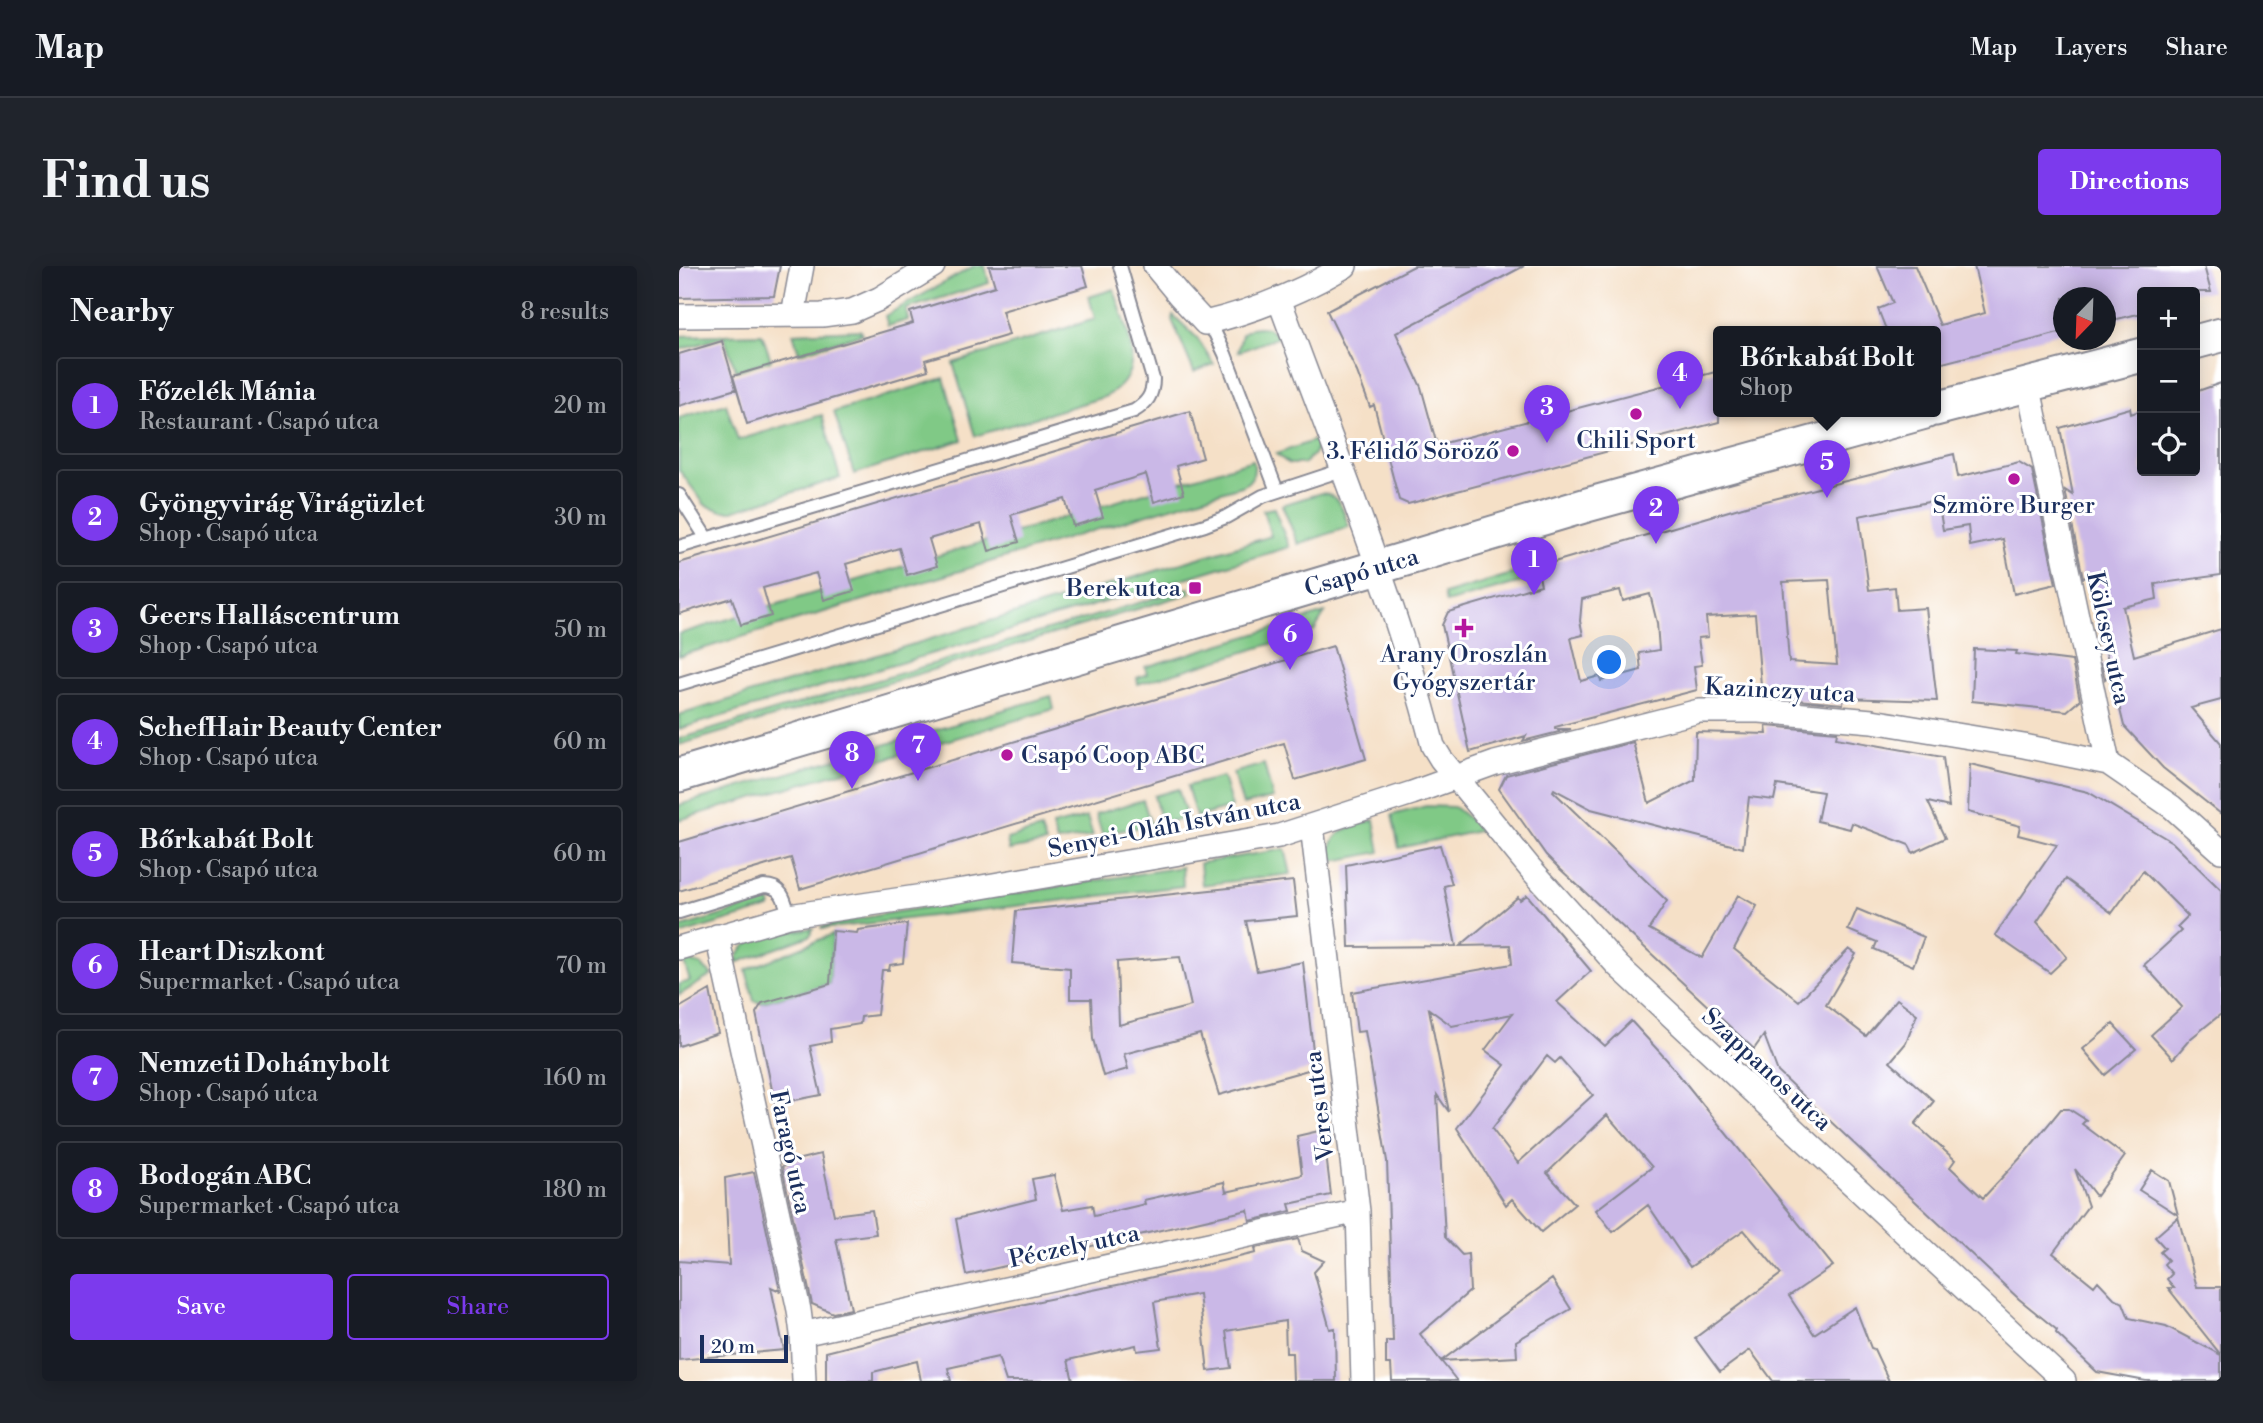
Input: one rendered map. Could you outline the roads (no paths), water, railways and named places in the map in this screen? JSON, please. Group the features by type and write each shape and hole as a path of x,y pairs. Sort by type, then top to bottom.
{"street":[{"path":"793,315 802,266"},
{"path":"679,316 836,313 866,306 933,266"},
{"path":"1155,266 1205,323 1279,299 1345,266"},
{"path":"1279,299 1377,567 1433,746 1455,776"},
{"path":"2200,341 2221,335"},
{"path":"1941,407 2137,356"},
{"name":"Kölcsey utca","path":"2028,384 2108,763"},
{"name":"Csapó utca","path":"679,775 1600,501 1907,417"},
{"name":"Kazinczy utca","path":"1455,776 1677,715 1710,710 1760,711 1872,721 2011,743 2108,763"},
{"path":"2108,763 2172,807 2221,851"},
{"name":"Senyei-Oláh István utca","path":"679,948 789,916 964,890 1254,840 1312,826 1455,776"},
{"name":"Szappanos utca","path":"1455,776 1530,868 1618,966 2064,1381"},
{"name":"Veres utca","path":"1312,826 1358,1211 1363,1381"},
{"name":"Faragó utca","path":"717,936 803,1334 804,1381"},
{"name":"Péczely utca","path":"803,1334 1358,1211"}],"lane":[{"path":"679,547 1129,413 1142,406 1152,391 1153,379 1120,266"},
{"path":"1205,323 1215,333 1225,354 1277,491"},
{"path":"679,684 1205,525 1226,517 1263,496 1342,470"},
{"path":"679,495 707,539"},
{"path":"679,912 772,886 784,898 789,916"}],"place":[{"name":"SchefHair Beauty Center","path":"1680,409"},
{"name":"Chili Sport","path":"1636,414"},
{"name":"Geers Halláscentrum","path":"1547,443"},
{"name":"3. Félidő Söröző","path":"1513,451"},
{"name":"Szmöre Burger","path":"2014,479"},
{"name":"Bőrkabát Bolt","path":"1827,498"},
{"name":"Gyöngyvirág Virágüzlet","path":"1656,544"},
{"name":"Berek utca","path":"1195,588"},
{"name":"Főzelék Mánia","path":"1534,595"},
{"name":"Arany Oroszlán Gyógyszertár","path":"1464,628"},
{"name":"Heart Diszkont","path":"1290,670"},
{"name":"Csapó Coop ABC","path":"1007,755"},
{"name":"Nemzeti Dohánybolt","path":"918,781"},
{"name":"Bodogán ABC","path":"852,789"}]}
